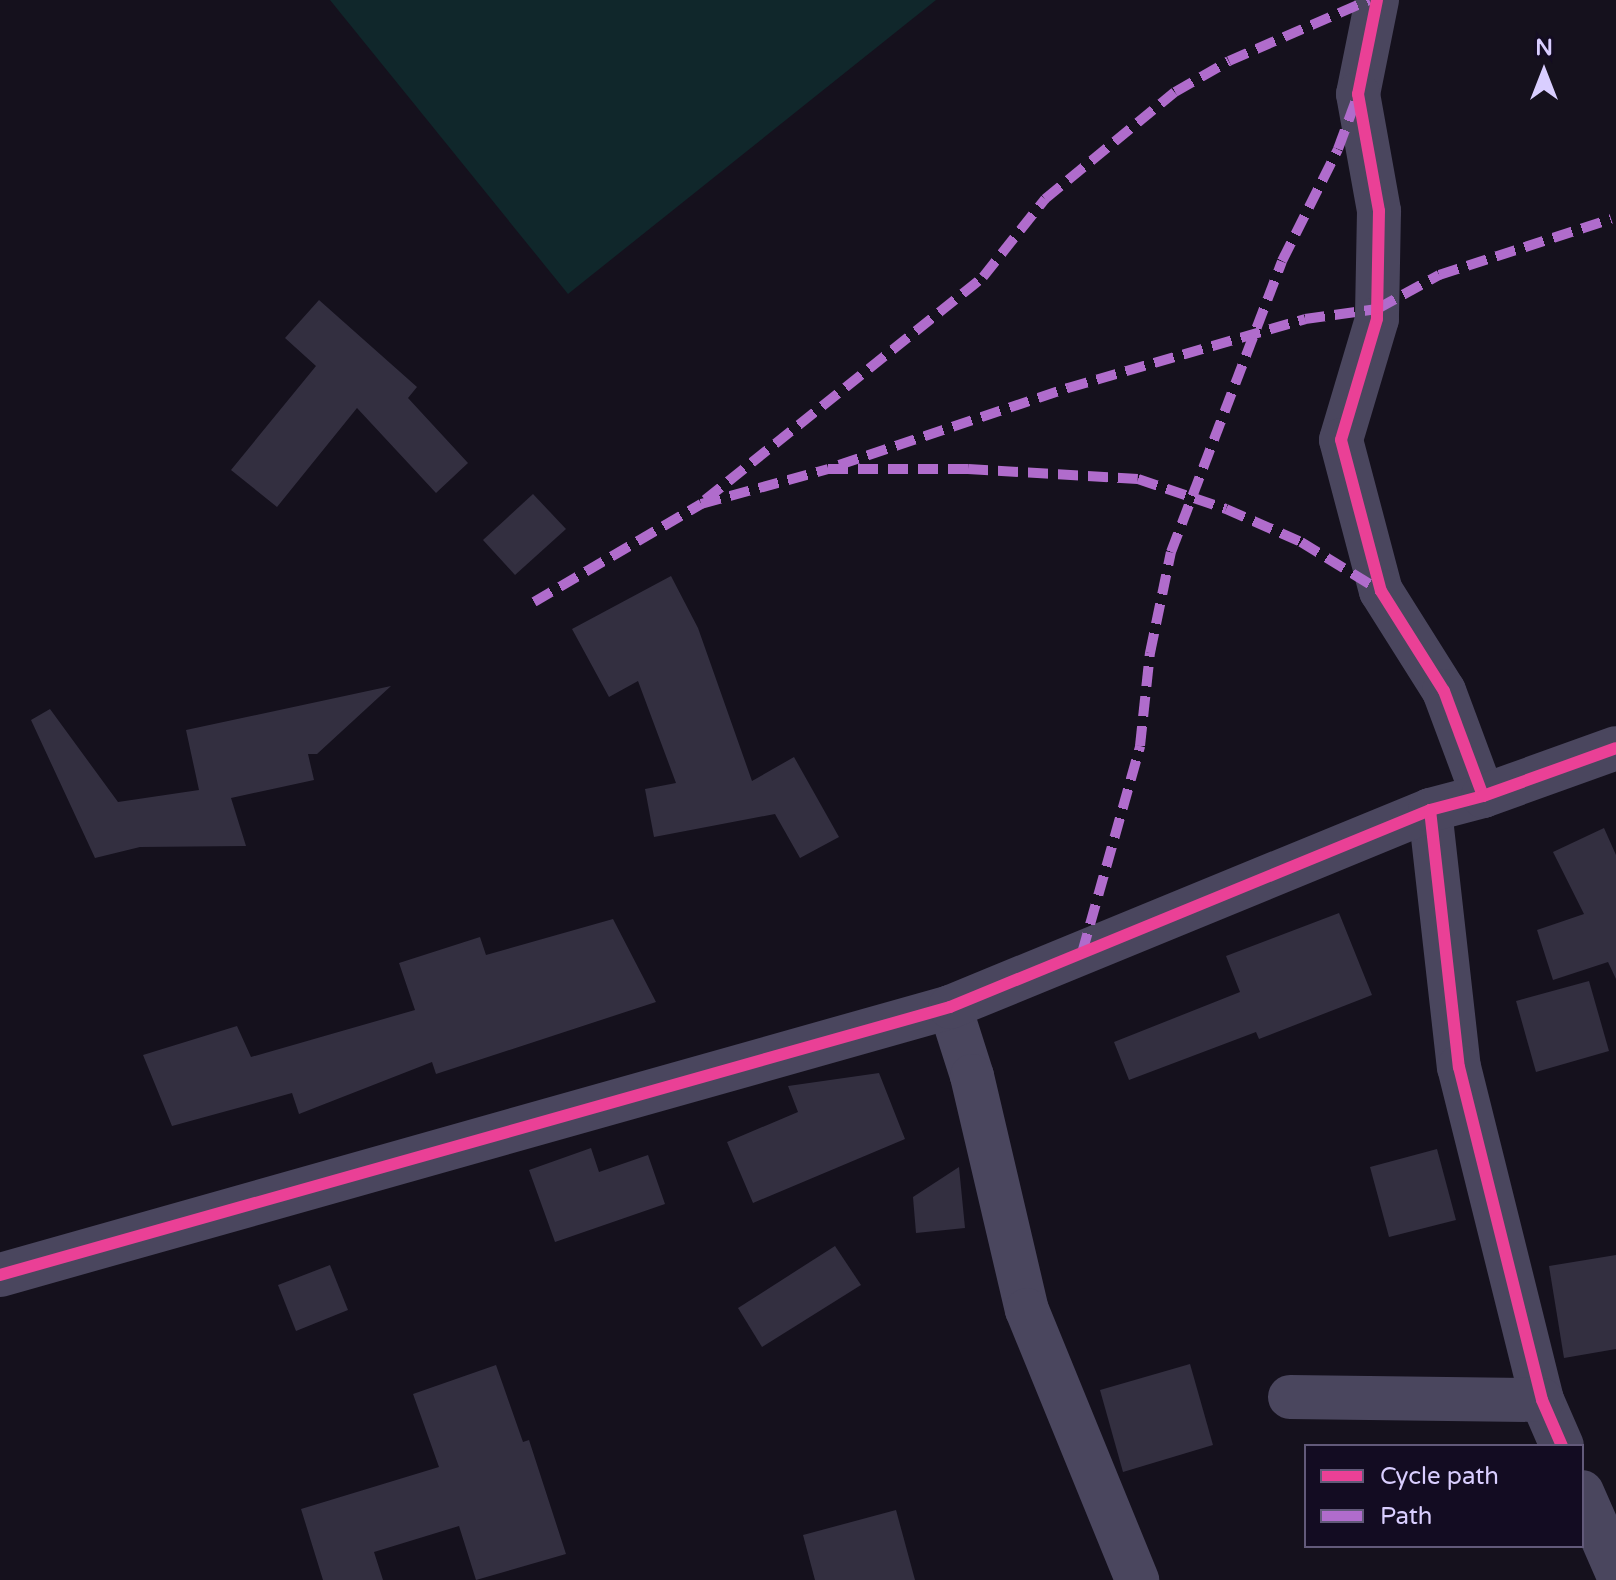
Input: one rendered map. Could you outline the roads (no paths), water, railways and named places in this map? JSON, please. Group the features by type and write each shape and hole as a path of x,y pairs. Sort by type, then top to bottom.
{"street":[{"path":"1377,0 1358,94 1379,211 1377,319 1341,440 1381,591 1444,691 1483,796"},
{"path":"0,1275 950,1007 1430,810 1483,796 1616,748"},
{"path":"1430,810 1459,1067 1542,1400 1561,1444"},
{"path":"950,1007 972,1076 1027,1310 1137,1580"},
{"path":"1290,1397 1542,1400"},
{"path":"1584,1497 1616,1570"}]}
